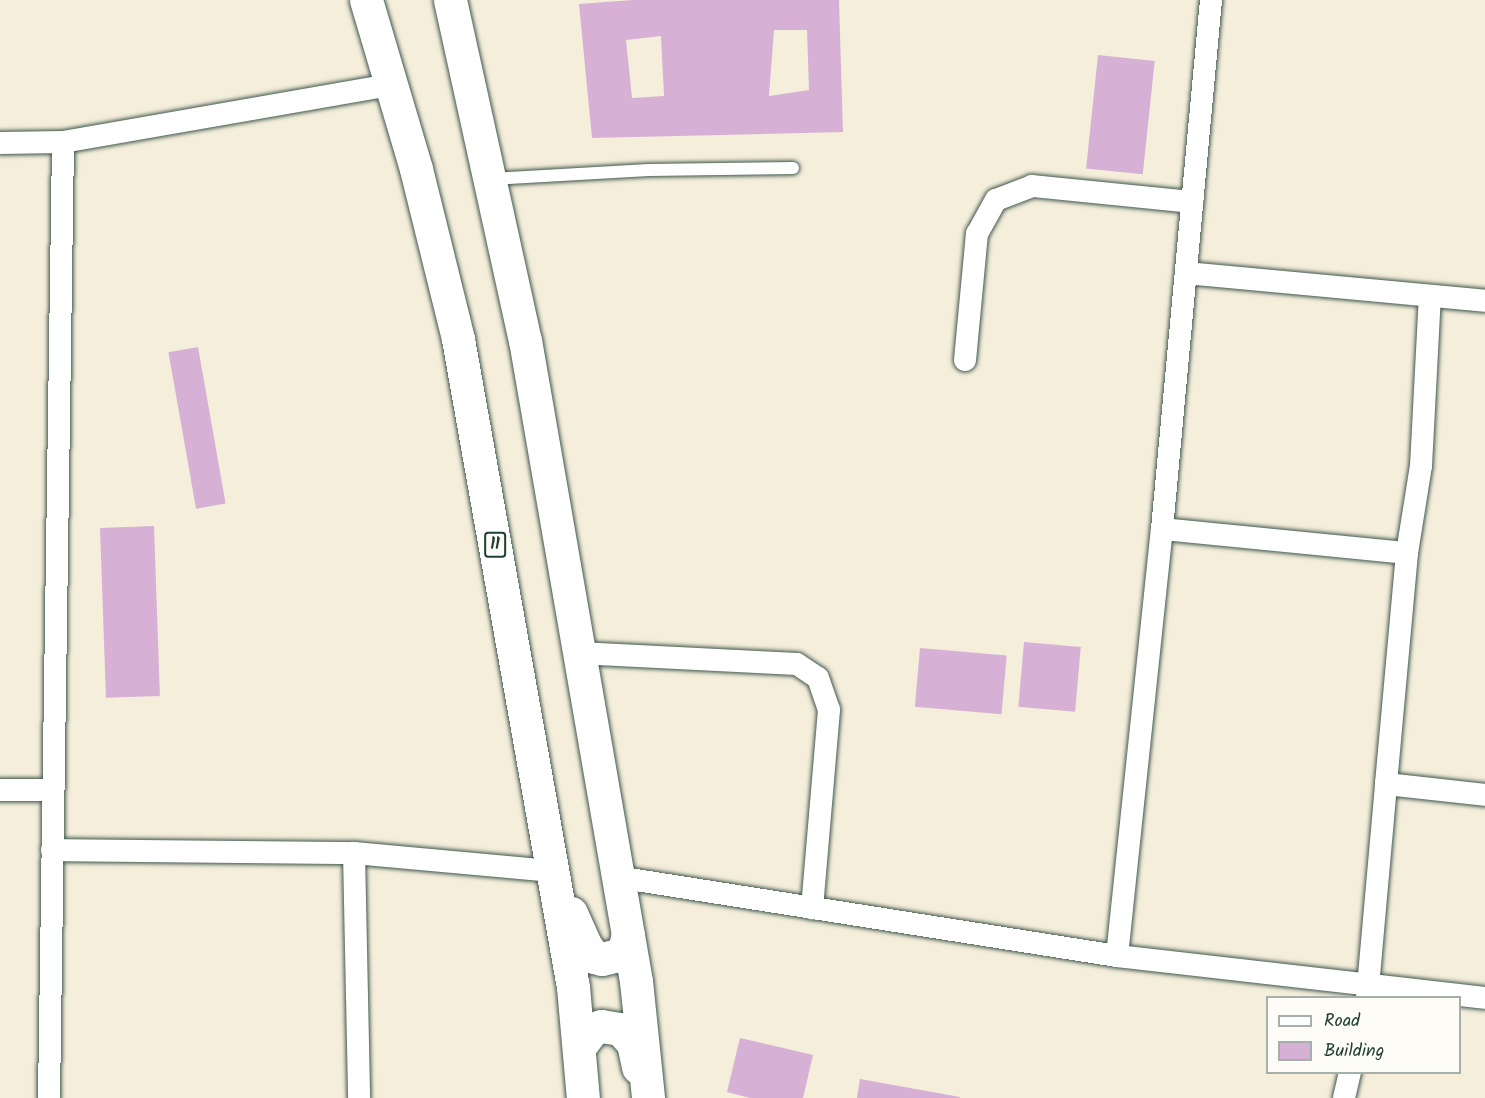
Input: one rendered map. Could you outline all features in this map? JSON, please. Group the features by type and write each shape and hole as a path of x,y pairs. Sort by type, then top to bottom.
{"highway":[{"name":"11","path":"366,0 427,211 458,339 553,871 580,1046 584,1098"},
{"path":"450,0 525,340 628,934 642,1029 646,1098"},
{"path":"553,871 585,945 594,957 602,959 618,956 624,950 628,934"},
{"path":"580,1046 592,1030 601,1026 611,1026 628,1035 633,1043 646,1098"}],"street":[{"path":"1117,956 1162,529 1211,0"},
{"path":"0,143 63,142 389,85"},
{"path":"49,1098 63,142"},
{"path":"965,360 977,234 996,200 1032,186 1192,202"},
{"path":"1186,273 1485,301"},
{"path":"1369,991 1407,553 1421,466 1430,296"},
{"path":"1162,529 1407,553"},
{"path":"578,653 797,664 818,678 829,710 812,908"},
{"path":"1386,784 1485,795"},
{"path":"0,790 53,790"},
{"path":"52,850 354,853 553,871"},
{"path":"354,853 359,1098"},
{"path":"617,877 1117,956 1369,991 1452,996"},
{"path":"1461,997 1485,998"},
{"path":"1344,1098 1350,1074"}],"lane":[{"path":"491,179 649,170 793,168"}],"building":[{"path":"633,0 839,0 843,132 592,138 579,4","holes":["774,30 807,30 809,90 769,96","661,36 664,96 632,98 626,40"]},
{"path":"1098,55 1155,61 1143,174 1086,168"},
{"path":"198,347 226,504 196,509 168,352"},
{"path":"154,526 160,696 106,698 100,528"},
{"path":"1024,642 1081,647 1075,712 1018,707"},
{"path":"920,648 1007,656 1002,714 915,707"},
{"path":"740,1038 813,1055 803,1098 750,1098 727,1092"},
{"path":"860,1079 960,1097 960,1098 857,1098"}]}
